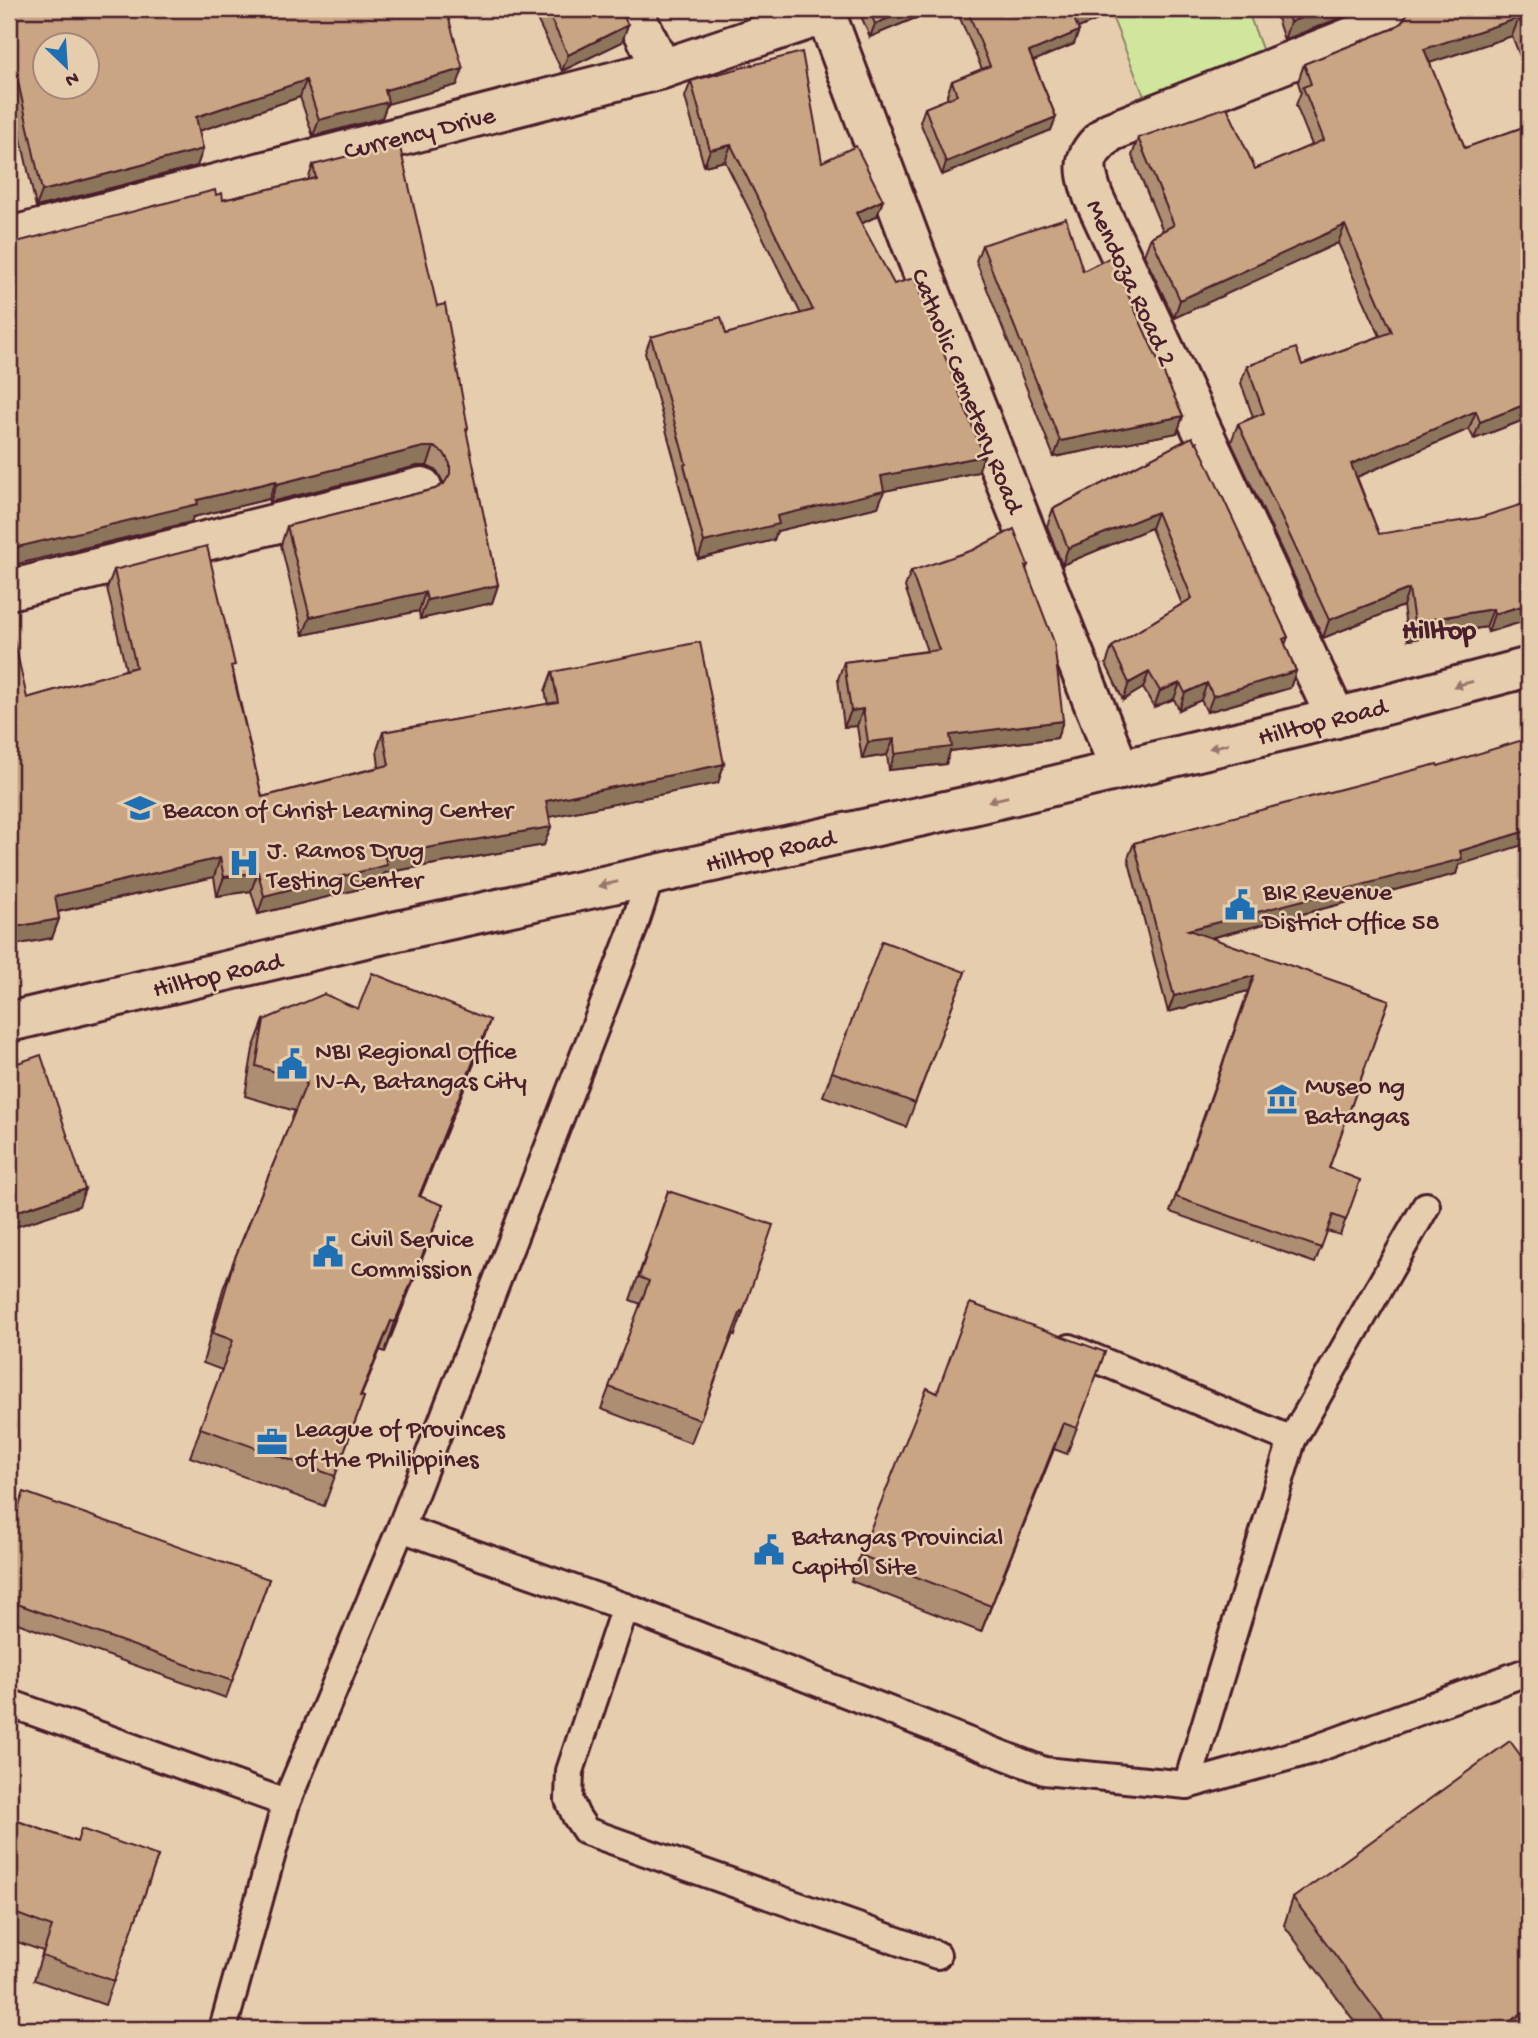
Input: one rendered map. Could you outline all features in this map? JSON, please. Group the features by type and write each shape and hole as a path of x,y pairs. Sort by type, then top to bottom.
{"street":[{"path":"632,9 662,69"},
{"name":"Mendoza Road 2","path":"1336,718 1093,196 1085,172 1090,149 1110,132 1377,27 1391,9"},
{"name":"Currency Drive","path":"9,237 662,69 825,11"},
{"name":"Catholic Cemetery Road","path":"825,11 917,258 1120,770"},
{"path":"10,584 422,486"},
{"name":"Hilltop Road","path":"9,1022 361,939 973,805 1336,718 1529,667"}],"lane":[{"path":"223,2029 286,1802 401,1528 632,932 651,874"},
{"path":"1187,1785 1292,1440 1426,1206"},
{"path":"1047,1339 1292,1440"},
{"path":"401,1528 625,1607 1044,1771 1187,1785 1312,1750 1529,1671"},
{"path":"625,1607 570,1771 569,1800 586,1831 937,1955"},
{"path":"9,1703 286,1802"}],"green space":[{"path":"1109,9 1247,9 1268,65 1152,116"}],"building":[{"path":"9,9 446,9 463,69 385,90 388,102 319,120 306,80 196,117 203,149 42,191 15,68 9,69"},
{"path":"546,9 620,9 628,25 568,55"},
{"path":"869,9 910,9 875,24"},
{"path":"967,9 1098,9 1074,18 1079,31 1029,52 1056,117 946,162 925,108 957,95 952,81 990,66"},
{"path":"1286,9 1325,9 1290,22"},
{"path":"1411,9 1529,9 1529,45 1519,18 1424,49 1465,148 1529,125 1529,236 1525,238 1529,253 1529,403 1480,422 1476,411 1351,464 1379,534 1479,518 1529,502 1529,604 1494,614 1493,609 1414,622 1409,589 1329,620 1238,424 1264,413 1247,366 1296,348 1302,365 1392,332 1345,225 1180,300 1151,237 1174,225 1138,138 1227,107 1255,169 1324,140 1303,87 1311,84 1304,64 1392,29 1401,23"},
{"path":"802,52 822,162 856,146 883,200 856,213 894,284 914,278 984,456 881,476 884,491 777,516 779,524 704,542 651,337 721,317 726,334 813,310 731,145 710,150 691,81"},
{"path":"399,143 437,306 445,304 468,428 466,429 498,585 427,600 425,592 310,617 287,526 435,489 444,484 450,474 450,464 444,453 434,447 423,447 277,484 276,481 197,500 198,504 9,549 9,244 215,190 216,195 222,193 223,200 316,178 313,165"},
{"path":"1066,218 1083,271 1111,257 1183,416 1060,441 982,245"},
{"path":"1192,437 1195,443 1197,442 1288,637 1283,639 1296,671 1213,696 1207,683 1185,693 1180,683 1160,691 1149,672 1129,683 1112,647 1192,598 1157,512 1068,548 1053,509"},
{"path":"1014,529 1054,642 1063,721 950,735 952,747 895,754 894,739 868,742 863,709 851,711 844,662 939,650 911,571 973,550"},
{"path":"207,546 235,665 231,666 262,797 389,765 383,732 558,702 552,672 700,642 724,764 546,801 551,827 384,855 387,865 264,896 258,872 224,877 220,858 55,896 59,919 9,928 9,617 27,698 136,667 114,570"},
{"path":"1529,738 1529,830 1460,851 1462,859 1188,930 1389,1000 1329,1168 1360,1180 1346,1220 1333,1215 1321,1248 1176,1197 1254,976 1174,996 1134,843 1437,764 1438,766"},
{"path":"882,941 965,972 915,1103 832,1072"},
{"path":"372,973 490,1020 419,1196 443,1205 395,1322 391,1321 360,1396 364,1397 335,1476 200,1428 233,1340 213,1333 234,1260 307,1082 256,1066 264,1020 324,994 358,1009"},
{"path":"41,1055 85,1189 9,1214 9,1066"},
{"path":"668,1191 773,1225 743,1312 741,1311 700,1420 609,1387 649,1281 639,1277"},
{"path":"970,1303 1105,1352 1077,1428 1063,1423 991,1606 860,1555 927,1388 937,1393"},
{"path":"24,1492 269,1579 232,1681 9,1601 9,1535"},
{"path":"1510,1741 1529,1767 1529,2008 1499,2029 1390,2029 1293,1898"},
{"path":"9,1818 77,1842 81,1829 158,1856 114,1981 42,1956 52,1927 9,1911"}],"place":[{"name":"Beacon of Christ Learning Center","path":"140,808"},
{"name":"J. Ramos Drug Testing Center","path":"244,863"},
{"name":"BIR Revenue District Office 58","path":"1240,905"},
{"name":"NBI Regional Office IV-A, Batangas City","path":"292,1064"},
{"name":"Museo ng Batangas","path":"1282,1099"},
{"name":"Civil Service Commission","path":"328,1252"},
{"name":"League of Provinces of the Philippines","path":"272,1442"},
{"name":"Batangas Provincial Capitol Site","path":"769,1550"}],"district":[{"name":"Hilltop","path":"1439,628"}]}
